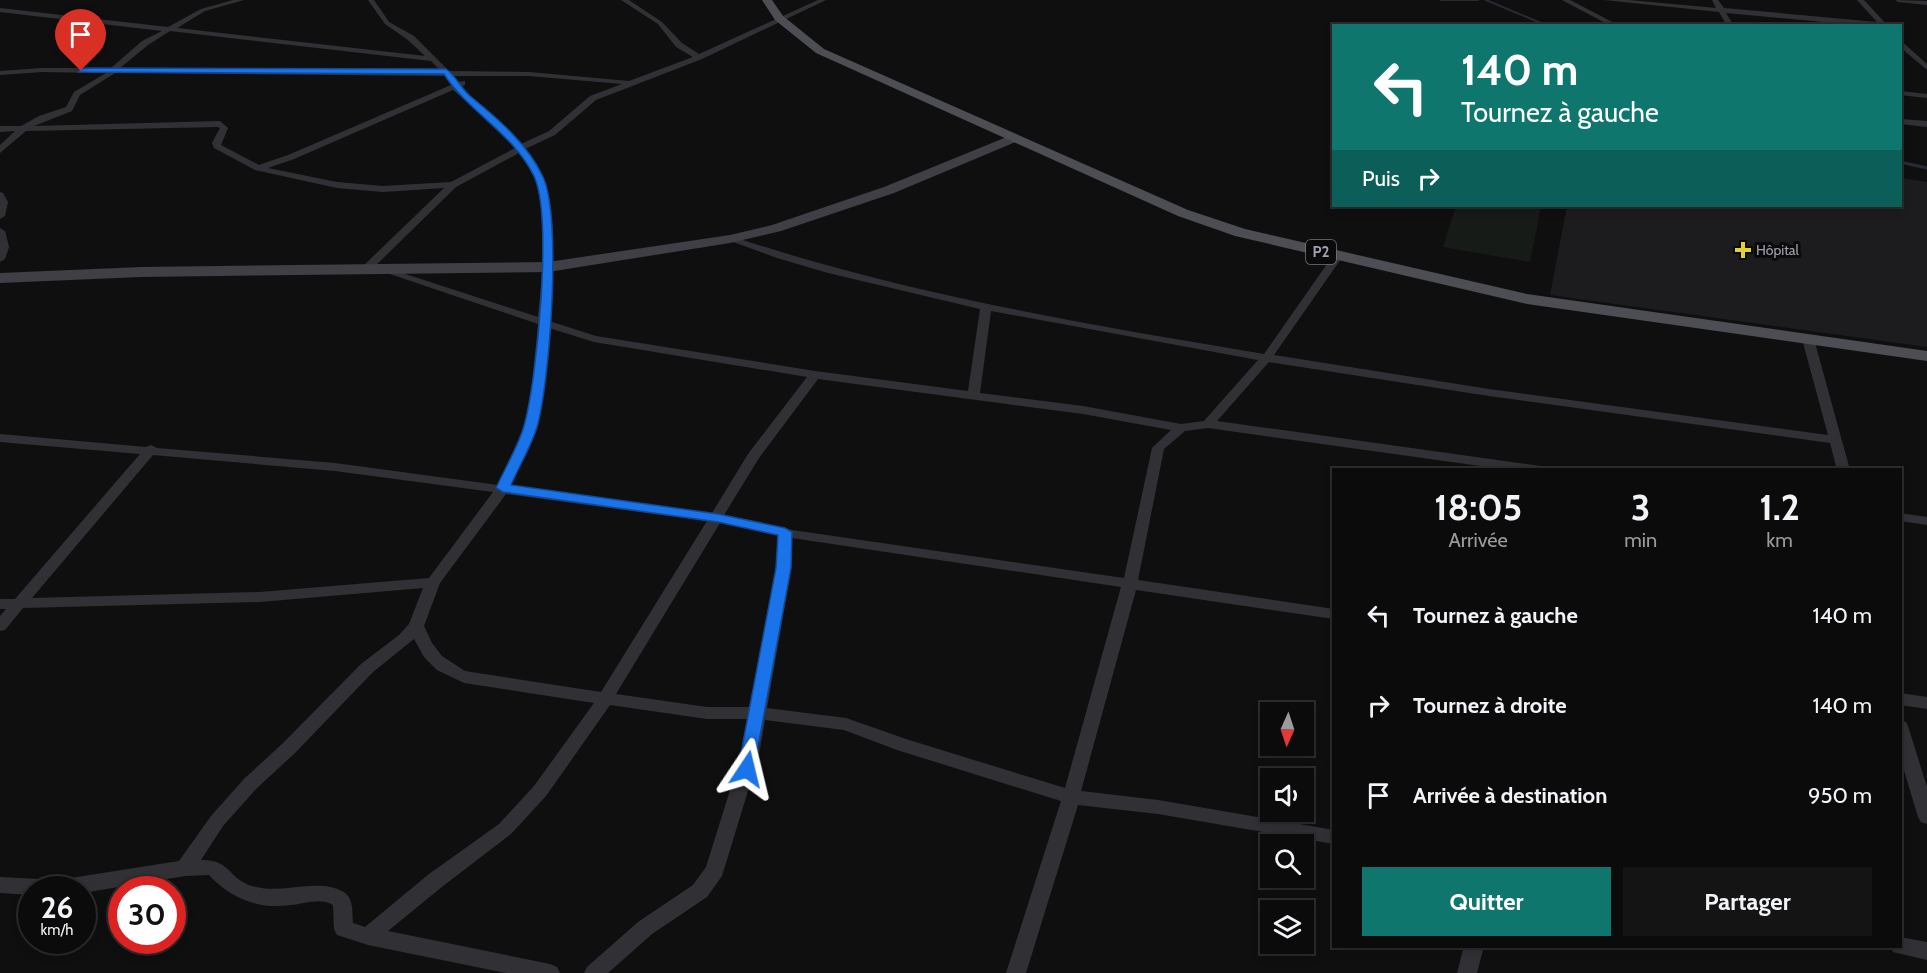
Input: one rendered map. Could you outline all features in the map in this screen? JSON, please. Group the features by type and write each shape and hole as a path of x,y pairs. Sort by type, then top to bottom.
{"main road":[{"name":"P2","path":"767,0 779,18 820,51 1210,223 1257,238 1527,299 1927,356"},
{"path":"0,278 141,272 386,271 548,267 730,239 829,212 1014,138"}],"street":[{"path":"0,150 25,127 42,118 66,111 75,101 77,94 111,71 145,43 224,0"},
{"path":"203,10 242,0"},
{"path":"185,868 217,821 250,784 289,748 353,681 405,639 416,626 433,582 503,488 530,428 537,398 548,267 545,198 538,176 520,148 494,120 455,85 446,72 411,38 387,23 371,0"},
{"path":"624,0 660,23 679,45 699,57"},
{"path":"364,271 453,185 552,133 593,98 699,57 779,18 823,0"},
{"path":"1565,0 1613,24"},
{"path":"1607,0 1873,24"},
{"path":"1715,0 1730,24"},
{"path":"1860,0 1883,24"},
{"path":"1898,0 1927,3"},
{"path":"0,10 431,59"},
{"path":"1902,44 1927,68"},
{"path":"1902,57 1927,60"},
{"path":"0,73 35,70 446,72 631,83"},
{"path":"258,168 291,157 455,85 505,74"},
{"path":"1902,93 1927,96"},
{"path":"1902,121 1927,124"},
{"path":"0,129 220,124 224,128 216,142 217,146 258,168 357,188 398,189 453,185"},
{"path":"0,195 3,202 0,216"},
{"path":"0,231 4,247 0,259"},
{"path":"730,239 837,274 986,308 1267,357 1558,404 1836,440"},
{"path":"1208,424 1267,357 1338,256"},
{"path":"386,271 594,339 815,375 1083,410 1181,428 1208,424 1527,468"},
{"path":"972,396 986,308"},
{"path":"1808,339 1843,468"},
{"path":"369,936 436,880 505,829 540,791 605,699 718,518 753,456 815,375"},
{"path":"1016,973 1071,796 1130,583 1156,455 1165,441 1181,428"},
{"path":"3,441 151,450 335,467 503,488 718,518 785,532 1332,614"},
{"path":"0,626 151,450"},
{"path":"1902,517 1927,521"},
{"path":"594,973 645,928 700,891 710,880 744,782 784,568 785,532"},
{"path":"0,604 260,597 433,582"},
{"path":"416,626 422,640 450,673 470,679 707,713 756,714 846,724 903,745 1071,796 1158,807 1332,837"},
{"path":"1902,699 1927,703"},
{"path":"1902,733 1927,817"},
{"path":"0,885 58,888 185,868 214,867 235,887 269,897 284,898 308,893 335,896 342,901 344,929 550,973"},
{"path":"1902,946 1927,951"},
{"path":"1467,973 1473,948"}],"shaded area":[{"name":"Hôpital","path":"1902,178 1927,182 1927,347 1550,295 1567,207 1902,207"},
{"path":"1456,207 1541,207 1530,262 1443,247"}],"waterway":[{"path":"1441,0 1478,0"},
{"path":"1486,0 1543,24"},
{"path":"1902,162 1927,168"}],"place":[{"name":"Hôpital","path":"1743,250"}],"route":[{"path":"81,71 150,73 446,72 457,89 494,120 520,148 538,176 545,198 547,225 548,267 537,398 530,428 503,488 718,518 785,532 784,568 747,769"}]}
